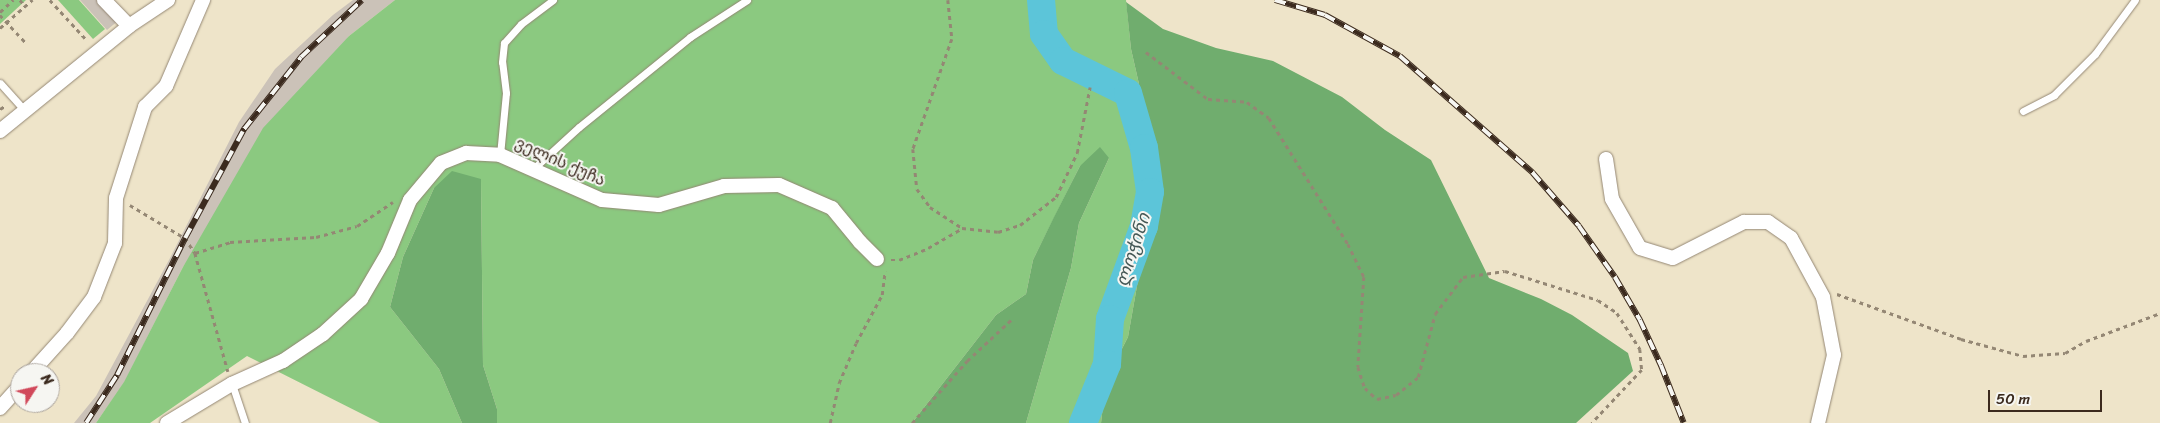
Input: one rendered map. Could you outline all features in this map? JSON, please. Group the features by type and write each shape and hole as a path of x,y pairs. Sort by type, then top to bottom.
{"street":[{"path":"104,0 129,26"},
{"path":"0,131 129,26 168,0"},
{"path":"41,363 67,333 94,297 115,243 116,198 145,107 166,86 203,0"},
{"name":"ველის ქუჩა","path":"167,423 232,384 283,362 323,334 361,299 388,253 410,200 442,163 466,153 500,155 602,200 660,205 724,186 779,185 832,208 877,259"},
{"path":"1606,159 1612,199 1640,248 1673,258 1744,222 1768,222 1791,238 1823,297 1834,355 1818,423"},
{"path":"0,408 10,397"}],"lane":[{"path":"500,155 506,93 502,62 504,43 521,24 553,0"},
{"path":"533,169 579,127 690,37 747,0"},
{"path":"2023,111 2054,94 2094,54 2135,0"},
{"path":"0,83 25,111"},
{"path":"232,384 245,423"}],"path":[{"path":"13,0 0,14 26,43"},
{"path":"20,0 25,6"},
{"path":"0,28 32,0"},
{"path":"50,0 85,38"},
{"path":"948,0 952,39 913,149 917,189 930,206 962,228 998,232 1020,225 1056,197 1077,153 1090,87"},
{"path":"1146,52 1208,99 1247,102 1270,118 1348,244 1364,278 1358,367 1365,388 1377,399 1396,395 1418,377 1435,314 1463,277 1505,271 1598,300 1618,313 1640,349 1642,370 1592,423"},
{"path":"116,198 185,238 195,253 232,384"},
{"path":"195,253 230,242 316,237 357,226 398,198"},
{"path":"877,259 899,260 928,248 962,228"},
{"path":"830,423 839,383 856,343 882,295 886,273 877,259"},
{"path":"1823,297 1838,294 1961,339 2022,356 2065,353 2086,341 2160,312"},
{"path":"912,423 967,361 1012,319"}],"shaded area":[{"path":"80,0 101,0 119,20 107,30"},
{"path":"353,0 395,0 349,36 183,267 124,383 96,423 74,423 96,396 169,260 239,122 275,69 333,15"}],"green space":[{"path":"0,0 26,0 0,24"},
{"path":"58,0 79,0 105,29 93,39"},
{"path":"395,0 1126,0 1131,49 1152,141 1159,193 1146,235 1128,337 1106,380 1101,423 1026,423 1071,268 1079,223 1109,158 1080,166 1033,260 1026,294 996,315 912,423 497,423 497,409 483,365 481,179 434,188 403,257 390,307 439,369 462,423 380,423 247,356 150,423 96,423 124,382 183,267 263,128 349,36"},
{"path":"1126,2 1163,29 1216,48 1273,61 1342,97 1385,130 1431,160 1489,278 1541,299 1572,315 1628,353 1633,371 1576,423 1101,423 1106,380 1128,337 1146,235 1159,193 1152,141 1131,49"},
{"path":"1100,147 1109,158 1079,223 1071,268 1026,423 912,423 996,315 1026,294 1033,260 1054,217 1080,166"},
{"path":"452,171 481,179 483,365 497,409 497,423 462,423 439,369 390,307 403,257 434,188"}],"waterway":[{"name":"ლოჭინი","path":"1041,0 1044,34 1063,61 1128,93 1144,148 1150,192 1144,226 1110,319 1107,364 1083,423"}],"railway":[{"path":"86,423 117,375 185,238 244,129 301,57 362,0"},
{"path":"1275,0 1325,15 1400,56 1533,173 1579,226 1615,277 1640,320 1661,365 1684,423"}]}
